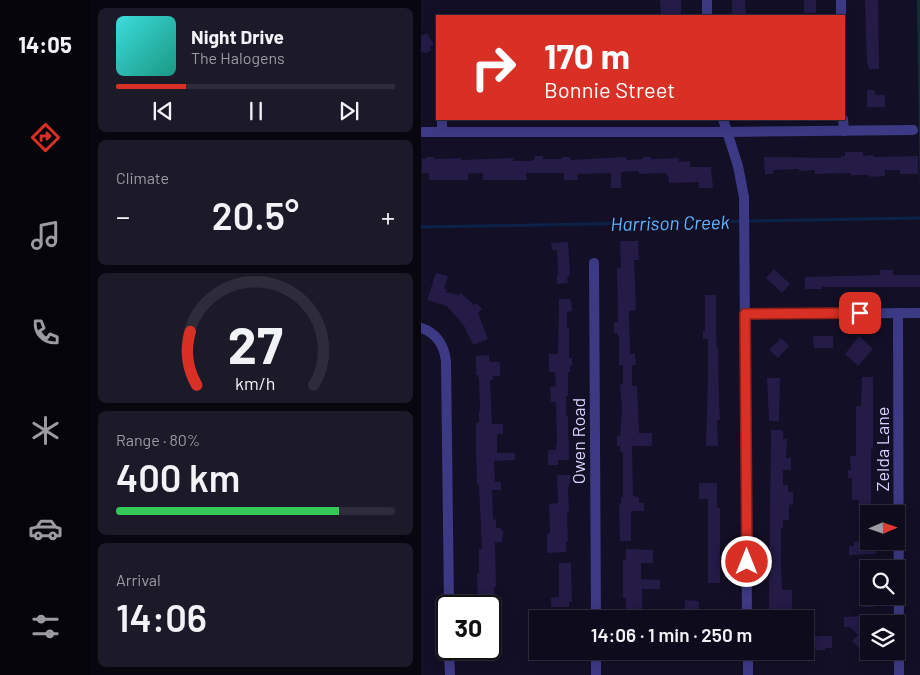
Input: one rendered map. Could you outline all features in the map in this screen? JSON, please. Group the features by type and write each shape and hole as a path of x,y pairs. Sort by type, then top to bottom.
{"street":[{"path":"707,0 707,15"},
{"path":"841,0 841,15"},
{"path":"442,120 442,132"},
{"path":"723,120 741,178 745,206 747,610"},
{"path":"843,120 844,131"},
{"path":"421,132 913,130"},
{"name":"Owen Road","path":"594,263 596,610"},
{"name":"Zelda Lane","path":"898,313 899,675"},
{"path":"745,314 920,313"},
{"path":"421,328 437,337 447,361 449,595"},
{"path":"449,660 450,675"},
{"path":"596,660 596,675"},
{"path":"748,660 748,675"}],"green space":[{"path":"917,0 920,0 920,196"}],"building":[{"path":"660,0 681,0 681,15 661,15"},
{"path":"732,0 745,0 746,15 732,15"},
{"path":"804,0 816,0 816,13 804,13"},
{"path":"865,0 878,0 879,69 869,69 867,64"},
{"path":"427,33 434,44 430,47 432,50 425,54 424,51 421,53 421,36"},
{"path":"867,90 874,90 876,95 885,95 885,107 867,107"},
{"path":"845,152 863,152 863,156 873,155 873,157 918,156 918,174 900,174 900,170 885,170 885,176 870,177 869,175 851,175 851,173 815,174 815,170 799,171 799,169 773,170 773,174 765,174 764,157 841,158 841,156 845,156"},
{"path":"535,156 543,156 543,159 570,157 570,160 626,157 626,160 643,159 643,157 651,157 651,159 679,158 679,162 690,161 690,167 711,167 713,188 699,188 699,182 669,183 666,173 639,174 639,171 621,172 621,188 611,188 611,173 577,174 578,180 564,180 564,173 526,173 527,180 483,180 483,173 468,174 468,180 429,180 429,173 422,173 422,159 426,159 426,157 434,157 434,159 461,158 461,160 513,158 513,161 531,161 535,159"},
{"path":"620,241 638,241 639,260 634,260 636,310 629,311 630,354 635,354 636,365 632,365 632,386 637,386 639,433 652,433 652,446 632,446 633,496 639,497 639,503 644,503 644,511 631,511 631,541 620,541 619,504 621,503 621,497 623,497 623,452 620,452 620,446 617,446 617,436 620,436 622,409 620,384 623,384 623,365 619,365 619,336 617,333 614,333 614,322 618,322 617,268 621,268"},
{"path":"568,242 570,275 567,278 568,283 557,284 557,250 552,250 551,243"},
{"path":"774,269 790,284 782,293 766,278"},
{"path":"880,270 893,270 893,275 920,275 920,287 822,287 822,289 805,289 805,277 880,275"},
{"path":"436,273 448,276 444,289 447,289 446,292 458,295 461,293 474,305 476,303 482,309 478,313 488,339 473,345 464,326 447,306 427,300"},
{"path":"705,295 716,295 720,420 717,420 718,446 706,446 708,339 703,339 703,330 705,331"},
{"path":"559,299 570,299 572,311 567,312 569,358 572,358 572,366 570,366 570,372 568,372 568,396 566,396 569,460 558,460 558,465 548,465 548,450 556,450 557,445 556,402 551,402 550,387 556,386 555,372 549,372 549,354 558,354"},
{"path":"813,336 833,336 833,348 814,348"},
{"path":"859,336 873,349 858,366 845,354"},
{"path":"781,338 789,346 778,358 769,350"},
{"path":"489,355 489,362 500,362 500,376 493,376 493,380 490,380 492,424 503,424 503,434 497,434 497,453 515,453 515,460 494,461 495,482 501,482 501,490 492,490 493,520 496,519 496,528 503,530 502,542 495,542 496,587 494,587 494,595 478,595 479,549 482,549 476,454 476,423 479,423 480,411 476,356"},
{"path":"862,377 873,377 871,505 860,505 859,527 859,500 852,500 852,478 848,478 848,470 851,470 850,456 856,456 856,406 861,406"},
{"path":"767,378 780,378 779,421 769,421"},
{"path":"771,430 783,430 783,439 787,439 786,458 791,458 791,470 783,470 783,485 788,485 788,492 793,492 793,504 789,505 789,520 783,520 783,528 781,528 782,590 792,590 792,610 769,610"},
{"path":"557,475 570,475 571,483 569,483 568,490 569,510 567,513 568,542 566,542 566,552 547,553 547,533 550,533 549,504 558,503"},
{"path":"699,483 717,483 717,508 720,508 720,583 708,583 708,499 699,499"},
{"path":"860,541 860,550 876,550 876,554 849,555 849,546 854,546 854,542"},
{"path":"626,549 653,550 653,563 641,563 641,579 660,580 660,589 642,589 642,610 626,610 626,598 623,598 623,559 626,560"},
{"path":"559,563 571,563 572,602 569,602 569,607 551,607 551,598 559,597"},
{"path":"685,600 699,601 698,610 684,610"},
{"path":"863,605 874,605 874,607 863,607"},
{"path":"860,616 860,649 852,641 858,635 850,627 844,627 844,617"},
{"path":"814,636 832,636 832,648 815,650 816,648 814,648"}],"waterway":[{"name":"Harrison Creek","path":"421,227 920,218"}],"route":[{"path":"747,562 745,314 860,313"}]}
